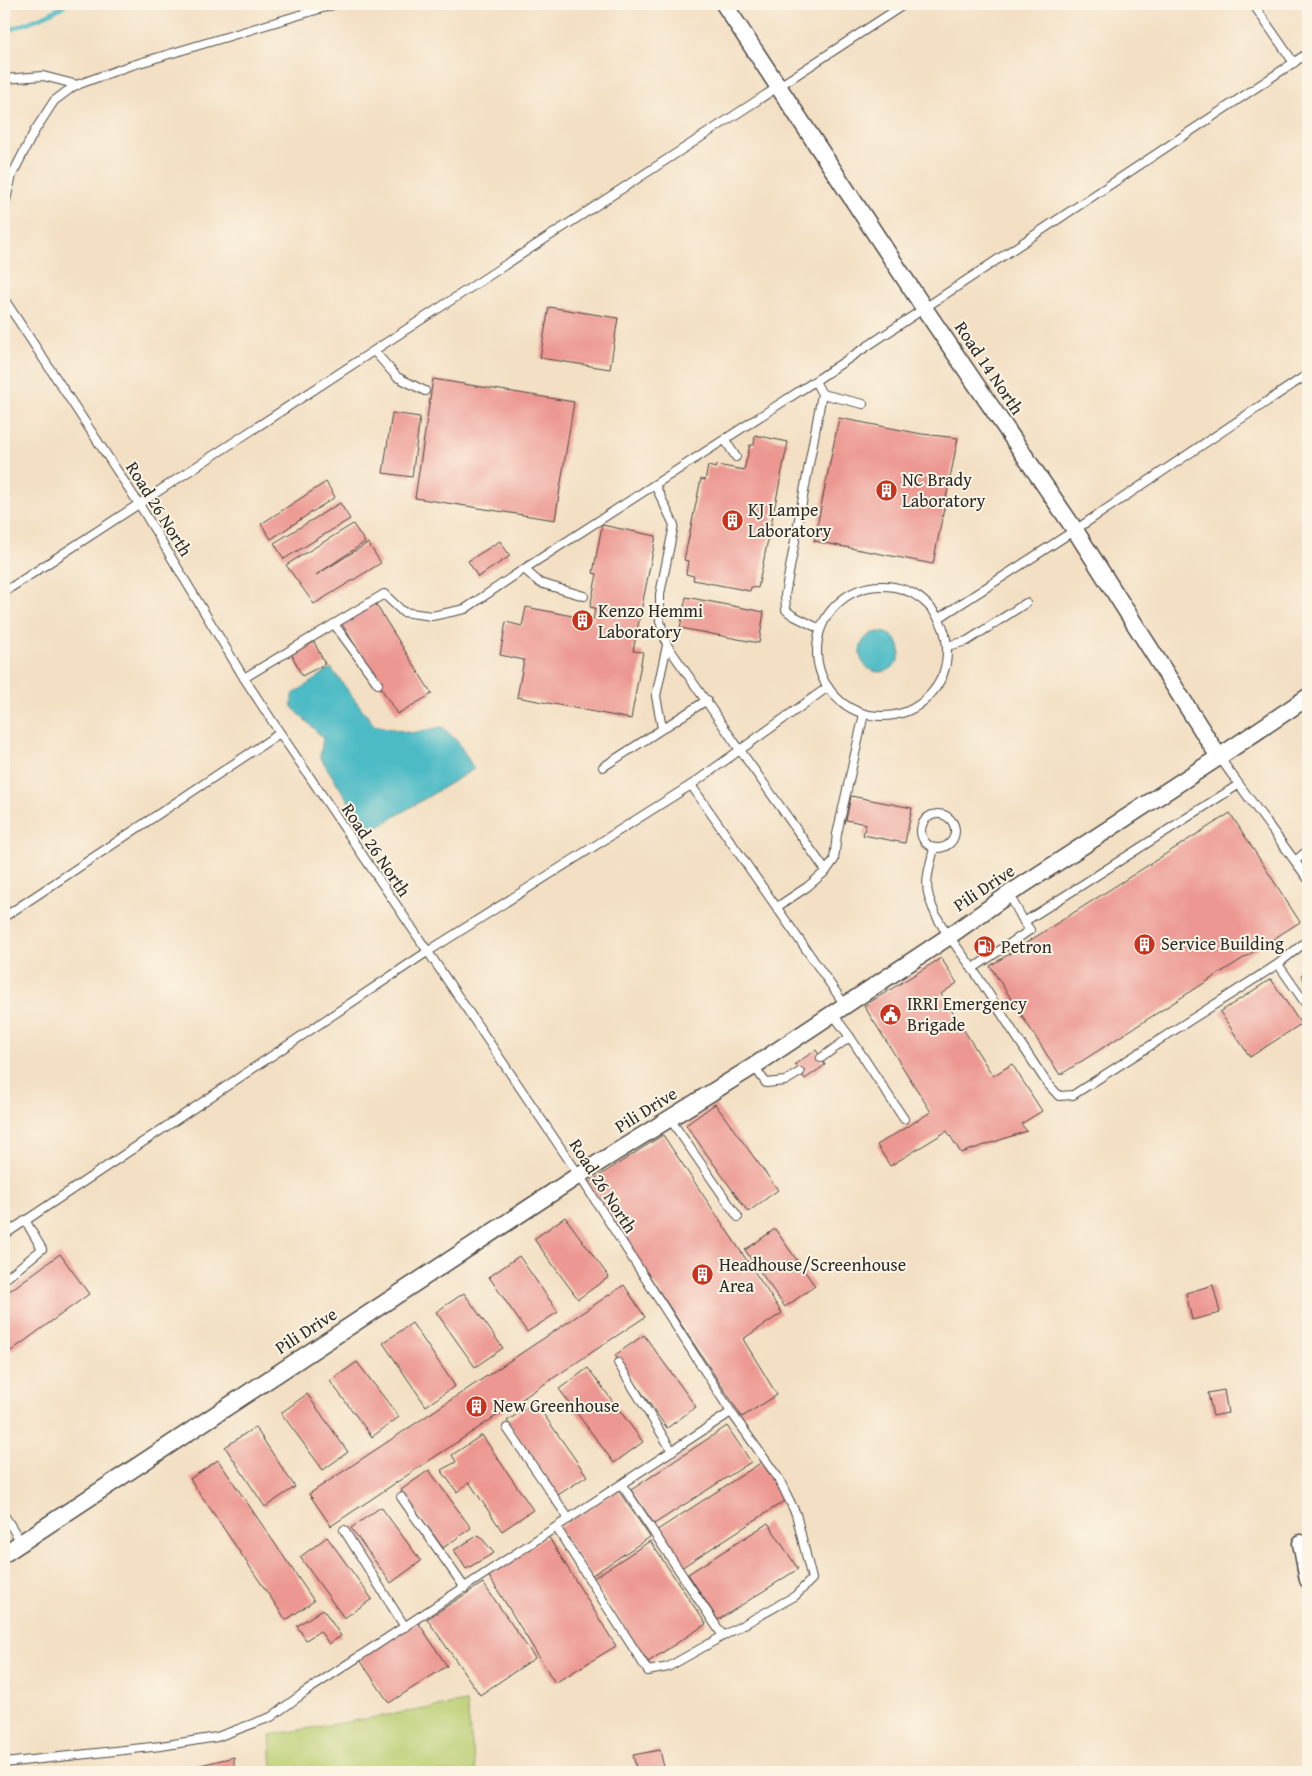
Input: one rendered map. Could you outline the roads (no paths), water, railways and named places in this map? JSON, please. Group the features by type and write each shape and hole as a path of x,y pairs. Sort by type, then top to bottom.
{"street":[{"name":"Road 14 North","path":"724,4 924,308 1075,530 1219,758"},
{"name":"Pili Drive","path":"4,1554 579,1176 754,1066 948,937 1009,894 1219,758 1308,697"},
{"path":"1301,1543 1308,1580"}],"lane":[{"path":"4,208 12,176 34,132 54,101 78,84 126,67 336,4"},
{"path":"4,592 905,4"},
{"path":"1254,4 1294,63"},
{"path":"244,678 384,594 403,612 432,616 465,609 815,381 1308,53"},
{"path":"4,79 43,76 78,84"},
{"name":"Road 26 North","path":"4,299 139,504 244,678 579,1176 731,1412 784,1488 796,1514 812,1578 795,1596 723,1636"},
{"path":"374,351 397,377 425,391"},
{"path":"938,618 1075,530 1308,374"},
{"path":"815,381 822,394 786,595 786,610 820,629"},
{"path":"822,394 863,404"},
{"path":"725,440 736,457"},
{"path":"655,486 674,525 660,594 660,621 667,645 826,870"},
{"path":"524,569 540,583 584,596"},
{"path":"886,586 907,591 925,602 938,618 945,632 947,646 946,667 937,686 923,702 905,712 885,716 864,714 850,708 838,699 828,687 819,669 816,649 820,629 830,611 846,596 865,588 886,586"},
{"path":"947,646 967,641 1026,603"},
{"path":"334,624 378,684"},
{"path":"662,728 656,696 667,645"},
{"path":"4,1235 427,952 691,785 828,687"},
{"path":"603,767 707,700"},
{"path":"777,907 807,887 834,860 836,834 864,714"},
{"path":"4,917 280,732"},
{"path":"1219,758 1308,879"},
{"path":"1024,922 1238,784"},
{"path":"691,785 777,907 839,1009 850,1037 904,1119"},
{"path":"941,814 952,819 955,835 950,844 945,847 934,848 924,841 921,836 922,824 930,816 941,814"},
{"path":"934,848 928,874 927,890 933,911 948,937 972,969 1047,1083 1060,1096 1072,1095 1278,964 1308,940"},
{"path":"1295,861 1308,850"},
{"path":"972,969 1030,930 1009,894"},
{"path":"1278,964 1308,1007"},
{"path":"821,1058 850,1037"},
{"path":"754,1066 766,1083 785,1081 800,1072"},
{"path":"670,1119 738,1217"},
{"path":"4,1280 42,1249 25,1220"},
{"path":"618,1363 672,1451"},
{"path":"4,1763 161,1746 217,1737 271,1717 305,1692 731,1412"},
{"path":"507,1428 569,1519"},
{"path":"556,1527 648,1670 668,1666 723,1636 622,1485"},
{"path":"401,1497 464,1588"},
{"path":"4,1515 21,1542"},
{"path":"344,1530 405,1627"}],"water":[{"path":"884,632 891,635 897,641 900,652 899,660 891,669 884,672 876,672 869,669 861,660 860,648 863,641 872,633"},
{"path":"331,668 374,725 411,733 442,727 458,742 474,769 376,828 362,822 320,757 323,738 292,707 292,695"}],"waterway":[{"path":"4,32 47,15 67,4"}],"place":[{"name":"NC Brady Laboratory","path":"886,490"},
{"name":"KJ Lampe Laboratory","path":"732,520"},
{"name":"Kenzo Hemmi Laboratory","path":"582,621"},
{"name":"Service Building","path":"1145,944"},
{"name":"Petron","path":"985,947"},
{"name":"IRRI Emergency Brigade","path":"891,1014"},
{"name":"Headhouse/Screenhouse Area","path":"703,1275"},
{"name":"New Greenhouse","path":"477,1406"}]}
